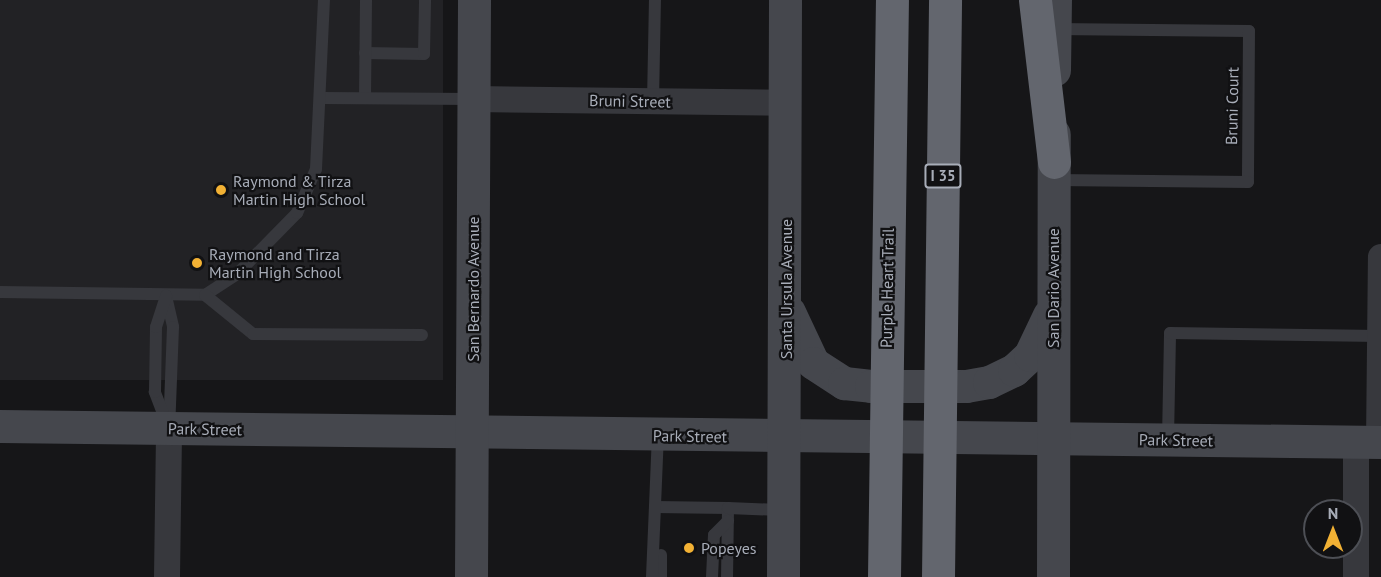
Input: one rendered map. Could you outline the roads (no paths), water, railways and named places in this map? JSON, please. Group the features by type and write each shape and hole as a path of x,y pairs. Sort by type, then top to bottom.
{"highway":[{"name":"Purple Heart Trail","path":"884,577 892,0"},
{"name":"I 35","path":"938,577 945,0"},
{"path":"1035,0 1054,171"}],"main road":[{"name":"San Bernardo Avenue","path":"471,577 474,0"},
{"name":"Santa Ursula Avenue","path":"783,577 786,305 785,0"},
{"name":"San Dario Avenue","path":"1053,577 1055,15"},
{"path":"786,305 813,363 844,383 871,386 966,386 989,382 1014,370 1030,356 1053,306"},
{"name":"Park Street","path":"0,426 473,434 1372,442"}],"street":[{"name":"Bruni Street","path":"474,99 786,103"},
{"path":"1356,577 1372,442 1380,336 1381,257"},
{"path":"167,577 169,429"}],"lane":[{"path":"0,292 205,295 237,274 297,213 316,169 322,98 324,0"},
{"path":"365,98 366,0"},
{"path":"365,53 424,54 425,0"},
{"path":"653,102 655,0"},
{"name":"Bruni Court","path":"1054,171 1248,182 1249,31 1055,15"},
{"path":"322,98 474,99"},
{"path":"205,295 253,334 422,335"},
{"path":"166,296 173,327 169,429"},
{"path":"166,296 156,327 155,392 169,429"},
{"path":"1168,440 1170,333 1380,336"},
{"path":"652,577 658,436"},
{"path":"655,507 784,510"},
{"path":"727,577 728,508"},
{"path":"712,577 714,535 728,521"},
{"path":"654,522 661,533 661,577"}],"place":[{"name":"Raymond & Tirza Martin High School","path":"221,190"},
{"name":"Raymond and Tirza Martin High School","path":"197,263"},
{"name":"Popeyes","path":"689,548"}]}
